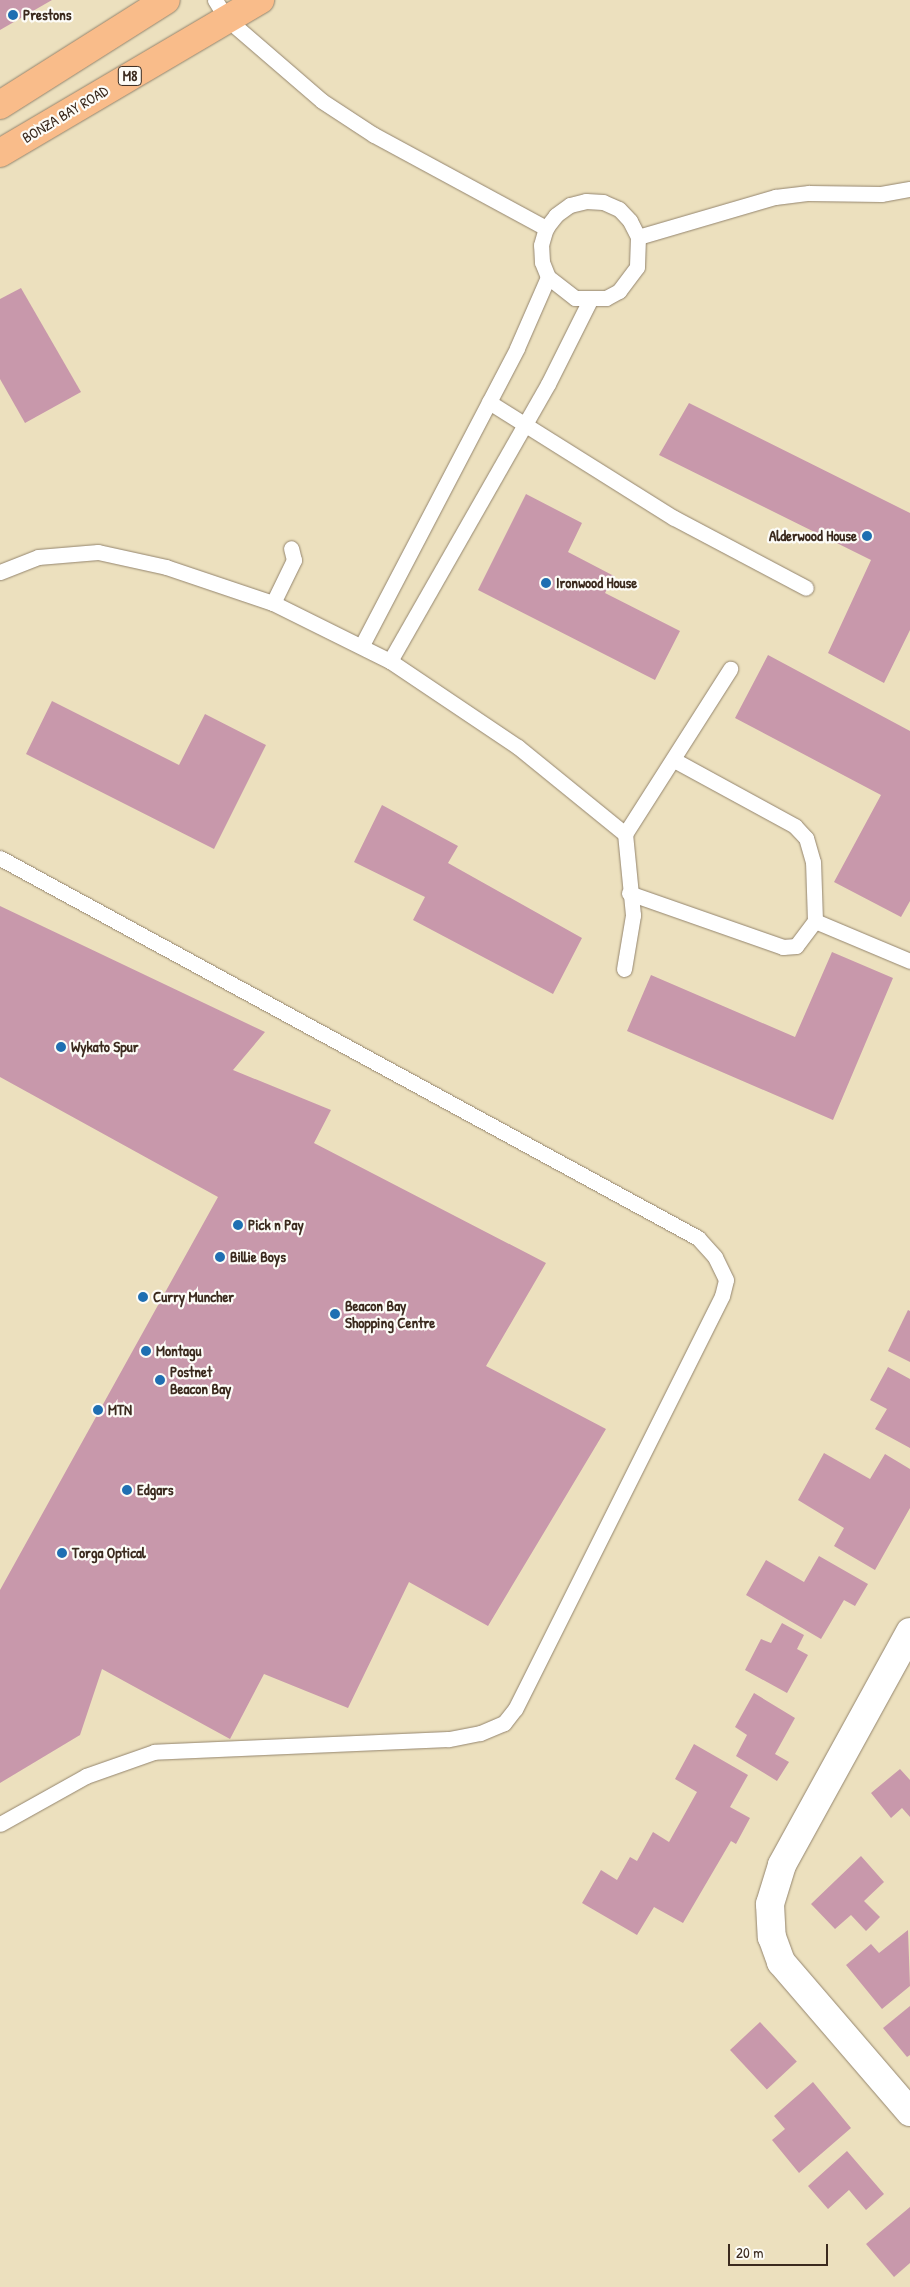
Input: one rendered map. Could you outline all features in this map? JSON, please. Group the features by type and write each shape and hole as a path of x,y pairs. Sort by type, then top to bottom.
{"main road":[{"path":"0,105 166,0"},
{"name":"BONZA BAY ROAD","path":"0,153 221,10 260,0"}],"street":[{"path":"908,1642 782,1865 770,1904 772,1937 781,1962 910,2112"}],"lane":[{"path":"221,10 322,101 374,135 546,228"},
{"path":"638,236 774,196 809,193 881,194 910,189"},
{"path":"595,202 619,210 630,221 638,236 637,267 630,280 619,291 590,300 575,298 548,277 542,262 541,244 546,228 556,214 570,205 595,202"},
{"path":"362,646 489,402 548,277"},
{"path":"390,661 525,424 590,300"},
{"path":"489,402 586,466 674,518 806,588"},
{"path":"274,603 294,560 291,548"},
{"path":"0,572 38,556 98,552 166,567 274,603 390,661 518,747 624,834"},
{"path":"624,969 633,928 624,834 674,760 730,669"},
{"path":"629,893 783,947 796,946 815,921 813,862 806,838 795,826 674,760"},
{"path":"0,858 698,1238 716,1257 726,1280 722,1296 528,1683 504,1723 480,1733 448,1739 154,1752 86,1776 0,1824"},
{"path":"815,921 910,961"}],"building":[{"name":"Prestons","path":"0,0 52,0 0,30"},
{"path":"21,288 81,392 25,423 0,379 0,299"},
{"name":"Alderwood House","path":"689,403 910,513 910,630 884,683 828,653 871,560 659,455"},
{"name":"Ironwood House","path":"526,494 582,523 568,552 614,576 605,593 680,631 655,680 478,590"},
{"path":"768,655 910,731 910,901 901,917 834,882 881,795 735,718"},
{"path":"52,701 179,765 205,714 266,745 214,849 26,754"},
{"path":"382,805 458,846 448,863 582,938 553,994 413,920 425,897 354,862"},
{"name":"Beacon Bay Shopping Centre","path":"0,906 265,1032 233,1070 331,1110 314,1143 546,1263 486,1366 606,1429 488,1626 409,1582 348,1708 264,1674 230,1739 102,1669 80,1735 0,1783 0,1590 218,1197 0,1077"},
{"path":"832,952 893,978 833,1120 627,1031 651,975 795,1037"},
{"path":"908,1310 910,1311 910,1362 888,1351"},
{"path":"888,1367 910,1379 910,1448 875,1429 887,1409 870,1400"},
{"path":"824,1453 870,1479 885,1454 910,1469 910,1508 875,1570 834,1546 844,1528 798,1500"},
{"path":"819,1556 868,1584 855,1606 844,1600 821,1639 746,1595 766,1560 804,1582"},
{"path":"782,1623 804,1635 797,1649 808,1655 787,1693 745,1670 761,1639 771,1643"},
{"path":"754,1693 795,1718 775,1754 789,1762 777,1781 736,1756 747,1735 735,1727"},
{"path":"694,1744 748,1775 730,1807 750,1818 736,1844 731,1841 683,1923 654,1907 637,1935 582,1903 601,1870 617,1880 630,1857 637,1861 653,1832 669,1842 697,1792 675,1779"},
{"path":"900,1769 910,1780 910,1817 902,1808 891,1818 871,1793"},
{"path":"861,1856 884,1882 864,1901 880,1917 866,1931 851,1915 835,1929 811,1904"},
{"path":"908,1930 910,1986 882,2009 846,1965 871,1944 879,1953"},
{"path":"910,2006 910,2055 907,2057 883,2028"},
{"path":"760,2022 797,2061 767,2089 730,2050"},
{"path":"813,2082 851,2128 799,2173 772,2140 785,2129 774,2116"},
{"path":"847,2151 884,2194 866,2210 849,2190 828,2209 808,2186"},
{"path":"910,2207 910,2263 894,2277 866,2244"}],"place":[{"name":"Prestons","path":"13,15"},
{"name":"Alderwood House","path":"867,536"},
{"name":"Ironwood House","path":"546,583"},
{"name":"Wykato Spur","path":"61,1047"},
{"name":"Pick n Pay","path":"238,1225"},
{"name":"Billie Boys","path":"220,1257"},
{"name":"Curry Muncher","path":"143,1297"},
{"name":"Beacon Bay Shopping Centre","path":"335,1314"},
{"name":"Montagu","path":"146,1351"},
{"name":"Postnet Beacon Bay","path":"160,1380"},
{"name":"MTN","path":"98,1410"},
{"name":"Edgars","path":"127,1490"},
{"name":"Torga Optical","path":"62,1553"}]}
